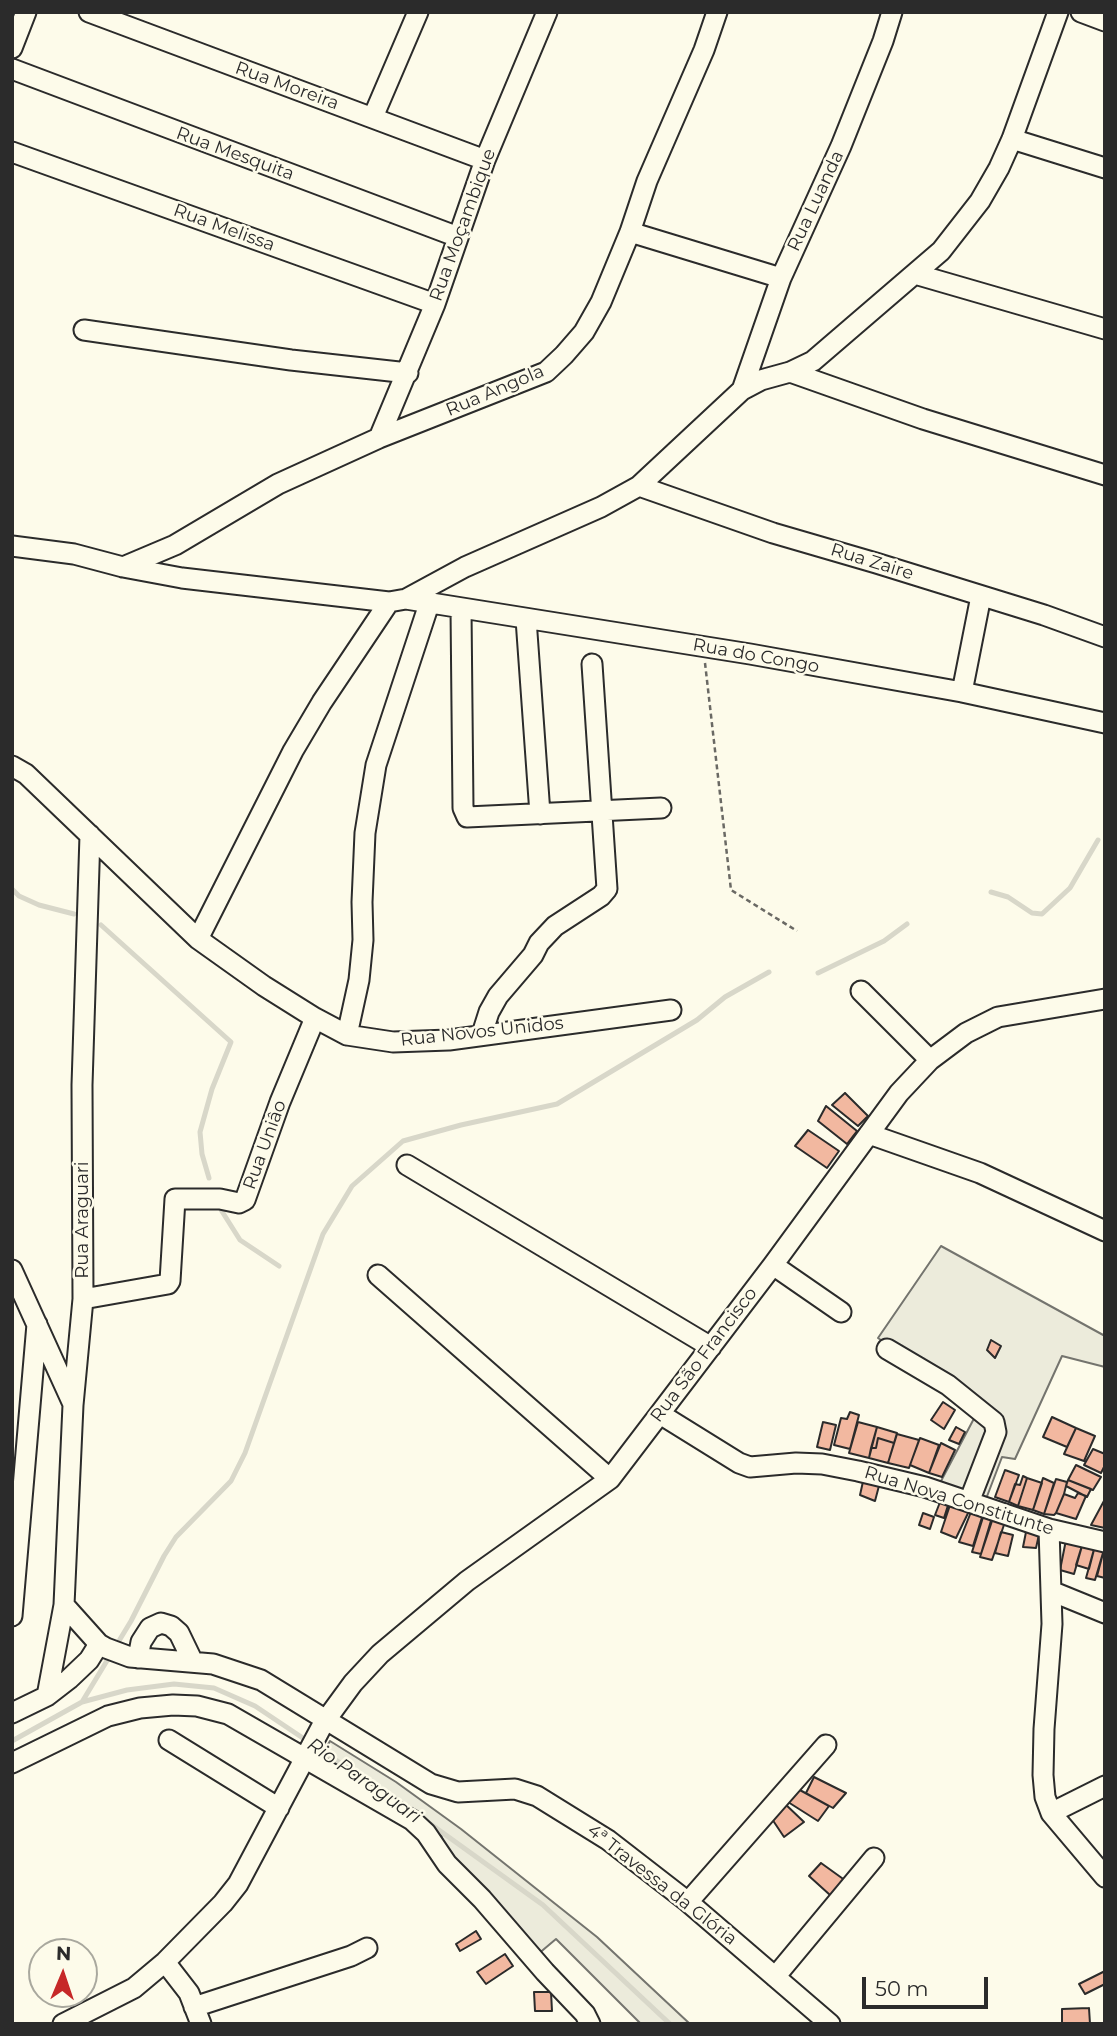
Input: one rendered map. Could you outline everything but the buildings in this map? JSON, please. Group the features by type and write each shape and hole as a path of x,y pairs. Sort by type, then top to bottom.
{"street":[{"path":"12,48 26,12"},
{"name":"Rua Moreira","path":"89,12 485,160"},
{"path":"373,117 418,12"},
{"name":"Rua Moçambique","path":"379,438 435,304 485,160 547,12"},
{"name":"Rua Angola","path":"122,567 175,545 278,484 379,438 546,372 565,355 584,332 601,302 631,232 647,181 704,50 717,12"},
{"name":"Rua Luanda","path":"742,390 780,278 841,146 892,12"},
{"path":"198,939 293,751 322,702 398,600 601,507 639,486 742,390 761,380 789,373 813,360 941,251 981,201 1012,139 1058,12"},
{"path":"1081,12 1105,21"},
{"name":"Rua Mesquita","path":"12,69 458,237"},
{"path":"1012,139 1105,168"},
{"name":"Rua Melissa","path":"12,152 435,304"},
{"path":"631,232 780,278"},
{"path":"915,274 1105,329"},
{"path":"84,330 291,360 408,373"},
{"path":"789,373 923,419 1105,475"},
{"name":"Rua Zaire","path":"639,486 773,533 1105,636"},
{"name":"Rua do Congo","path":"12,546 74,554 122,567 223,584 429,604 703,646 962,692 1105,723"},
{"path":"962,692 981,596"},
{"path":"347,1035 359,980 363,940 365,833 376,765 429,604"},
{"path":"461,609 463,808 467,817 661,808"},
{"path":"526,619 540,814"},
{"path":"482,1034 498,996 533,955 539,943 555,926 606,892 592,664"},
{"name":"Rua Novos Unidos","path":"12,766 26,774 198,939 315,1018 347,1035 393,1042 449,1040 671,1010"},
{"name":"Rua Araguari","path":"47,1696 64,1605 73,1405 83,1299 82,1086 90,835"},
{"path":"861,991 930,1060"},
{"name":"Rua São Francisco","path":"63,2024 134,1988 209,1919 238,1884 324,1722 353,1683 380,1654 467,1581 610,1479 773,1265 899,1093 930,1060 966,1033 998,1017 1105,999"},
{"name":"Rua Uniâo","path":"83,1299 168,1284 175,1199 220,1199 243,1203 279,1102 315,1018"},
{"path":"869,1134 980,1173 1105,1231"},
{"path":"407,1165 711,1346"},
{"path":"773,1265 841,1312"},
{"path":"12,1270 73,1405"},
{"path":"378,1275 610,1479"},
{"path":"12,1616 37,1324"},
{"path":"887,1349 948,1385 994,1422 996,1432 969,1502"},
{"name":"Rua Nova Constitunte","path":"660,1414 739,1463 750,1467 822,1464 925,1488 1049,1529 1105,1542"},
{"path":"1049,1529 1051,1663 1044,1728 1045,1797 1051,1813 1105,1877"},
{"path":"1051,1591 1105,1613"},
{"path":"12,1713 47,1696 103,1646 64,1605"},
{"path":"134,1657 150,1628 161,1623 171,1626 179,1633 193,1662"},
{"name":"4ª Travessa da Glória","path":"103,1646 134,1657 213,1664 261,1680 324,1722 431,1784 468,1792 515,1789 537,1796 608,1840 688,1902 830,2024"},
{"path":"12,1763 108,1716 140,1708 173,1704 197,1706 228,1714 307,1752 412,1821 426,1833 447,1864 585,2014 590,2024"},
{"path":"169,1740 279,1808"},
{"path":"688,1902 826,1745"},
{"path":"1051,1813 1105,1786"},
{"path":"775,1977 874,1858"},
{"path":"165,1962 189,1993 197,2015 367,1948"}],"path":[{"path":"703,646 731,890 797,931"}],"shaded area":[{"path":"941,1246 1105,1336 1105,1367 1062,1356 1015,1459 1002,1457 986,1499 940,1483 979,1409 878,1338"},
{"path":"330,1741 396,1782 461,1829 597,1937 690,2024 641,2024 556,1939 537,1955 451,1861 441,1835 322,1755"}],"waterway":[{"path":"991,892 1008,897 1032,913 1042,914 1070,888 1098,840"},
{"path":"12,889 19,896 39,905 74,914"},
{"path":"818,973 884,941 907,924"},
{"path":"101,925 231,1042 212,1089 200,1132 202,1154 209,1178"},
{"path":"82,1702 131,1621 176,1537 231,1481 245,1453 323,1234 352,1186 403,1141 557,1104 697,1020 725,997 769,972"},
{"path":"218,1205 240,1240 279,1266"},
{"name":"Rio Paraguari","path":"12,1741 82,1702 127,1690 174,1684 214,1688 255,1706 391,1797"},
{"name":"Rio Paraguari","path":"425,1820 543,1905 670,2024"}]}
